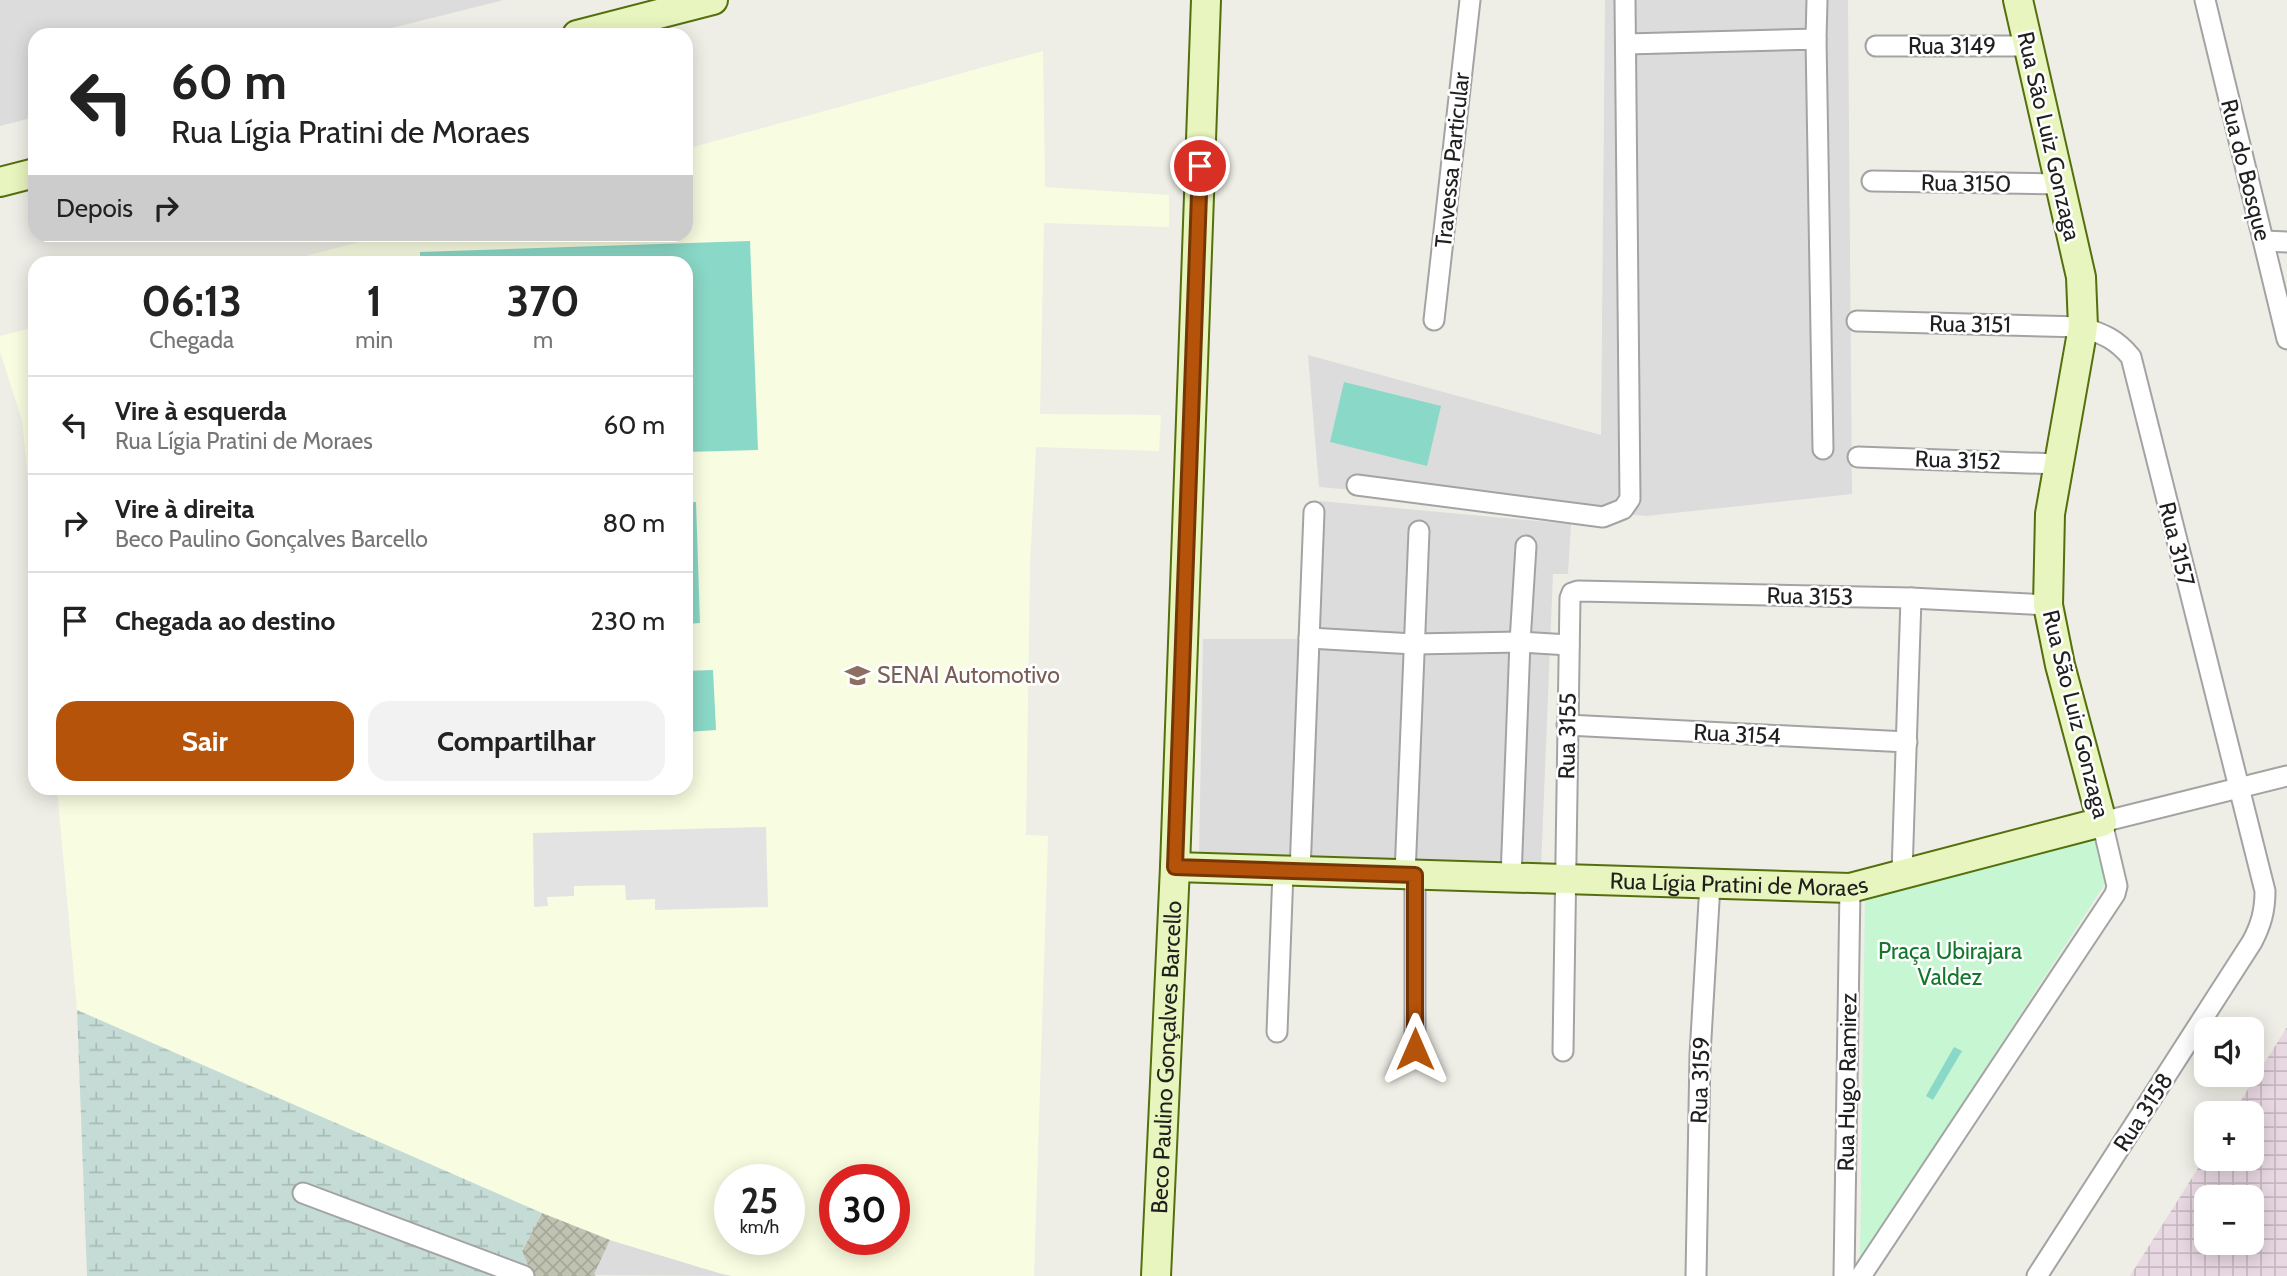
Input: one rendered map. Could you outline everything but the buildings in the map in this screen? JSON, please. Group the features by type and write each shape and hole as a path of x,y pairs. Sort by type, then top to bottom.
{"street":[{"path":"604,28 713,0"},
{"name":"Beco Paulino Gonçalves Barcello","path":"1156,1276 1175,867 1206,0"},
{"name":"Travessa Particular","path":"1434,320 1470,0"},
{"path":"1357,485 1603,517 1623,509 1630,499 1625,0"},
{"path":"1817,0 1823,449"},
{"name":"Rua São Luiz Gonzaga","path":"1861,1276 2115,894 2117,886 2060,665 2048,605 2050,514 2083,327 2081,277 2018,0"},
{"name":"Rua do Bosque","path":"2205,0 2287,339"},
{"path":"1626,44 1816,38"},
{"name":"Rua 3149","path":"1876,46 2029,46"},
{"path":"0,182 28,175"},
{"name":"Rua 3150","path":"1872,181 2060,184"},
{"path":"2264,241 2287,242"},
{"name":"Rua 3151","path":"1857,321 2083,327"},
{"name":"Rua 3157","path":"2083,327 2119,343 2131,357 2238,787"},
{"name":"Rua 3152","path":"1858,457 2058,464"},
{"path":"1276,1032 1309,638 1314,512"},
{"path":"1415,1049 1410,875 1419,531"},
{"path":"1511,878 1526,546"},
{"name":"Rua 3153","path":"1572,593 1592,591 1911,598 2048,605"},
{"name":"Rua 3155","path":"1563,1051 1567,725 1572,593"},
{"path":"1902,873 1911,598"},
{"path":"1309,638 1414,644 1520,642 1569,645"},
{"name":"Rua 3154","path":"1567,725 1907,742"},
{"name":"Rua Lígia Pratini de Moraes","path":"1175,867 1850,888 2287,776"},
{"name":"Rua 3158","path":"2038,1276 2261,925 2265,909 2264,891 2238,787"},
{"name":"Rua 3159","path":"1696,1276 1700,1055 1710,884"},
{"name":"Rua Hugo Ramirez","path":"1844,1276 1850,888"},
{"path":"303,1193 524,1276"}],"shaded area":[{"path":"0,0 504,0 392,28 28,28 28,119 0,126"},
{"path":"1605,0 1848,0 1852,494 1646,516 1319,487 1308,355 1601,435"},
{"name":"SENAI Automotivo","path":"1043,51 1045,187 1169,195 1169,227 1044,223 1040,414 1161,415 1159,451 1036,447 1030,563 1026,835 1048,836 1034,1276 732,1276 719,1273 610,1240 542,1213 77,1010 58,795 693,795 693,256 306,256 359,242 693,242 693,147"},
{"path":"750,241 758,450 693,452 693,256 420,256 420,252"},
{"path":"28,329 28,483 22,420 0,352 0,336"},
{"path":"1344,382 1441,406 1427,466 1330,442"},
{"path":"1320,501 1571,524 1568,574 1553,574 1541,869 1199,856 1203,639 1315,639"},
{"path":"693,502 696,502 700,623 693,624"},
{"path":"713,670 716,730 693,732 693,671"},
{"path":"766,827 768,907 655,910 655,899 626,900 625,885 574,886 574,896 547,897 548,906 534,907 533,833"},
{"path":"2287,1027 2287,1276 2130,1276 2196,1171 2264,1171 2264,1101 2241,1101 2249,1087 2264,1087 2264,1064"},
{"path":"1954,1047 1962,1051 1933,1100 1926,1096"},
{"path":"542,1213 610,1240 594,1274 596,1276 532,1276 522,1251"},
{"path":"610,1240 719,1273 732,1276 593,1275"}],"green space":[{"name":"Praça Ubirajara Valdez","path":"2097,835 2108,879 1860,1262 1865,897"},
{"path":"77,1010 542,1213 522,1251 532,1276 87,1276"}],"place":[{"name":"SENAI Automotivo","path":"857,675"}],"route":[{"path":"1200,166 1175,867 1415,875 1415,1049"}]}
